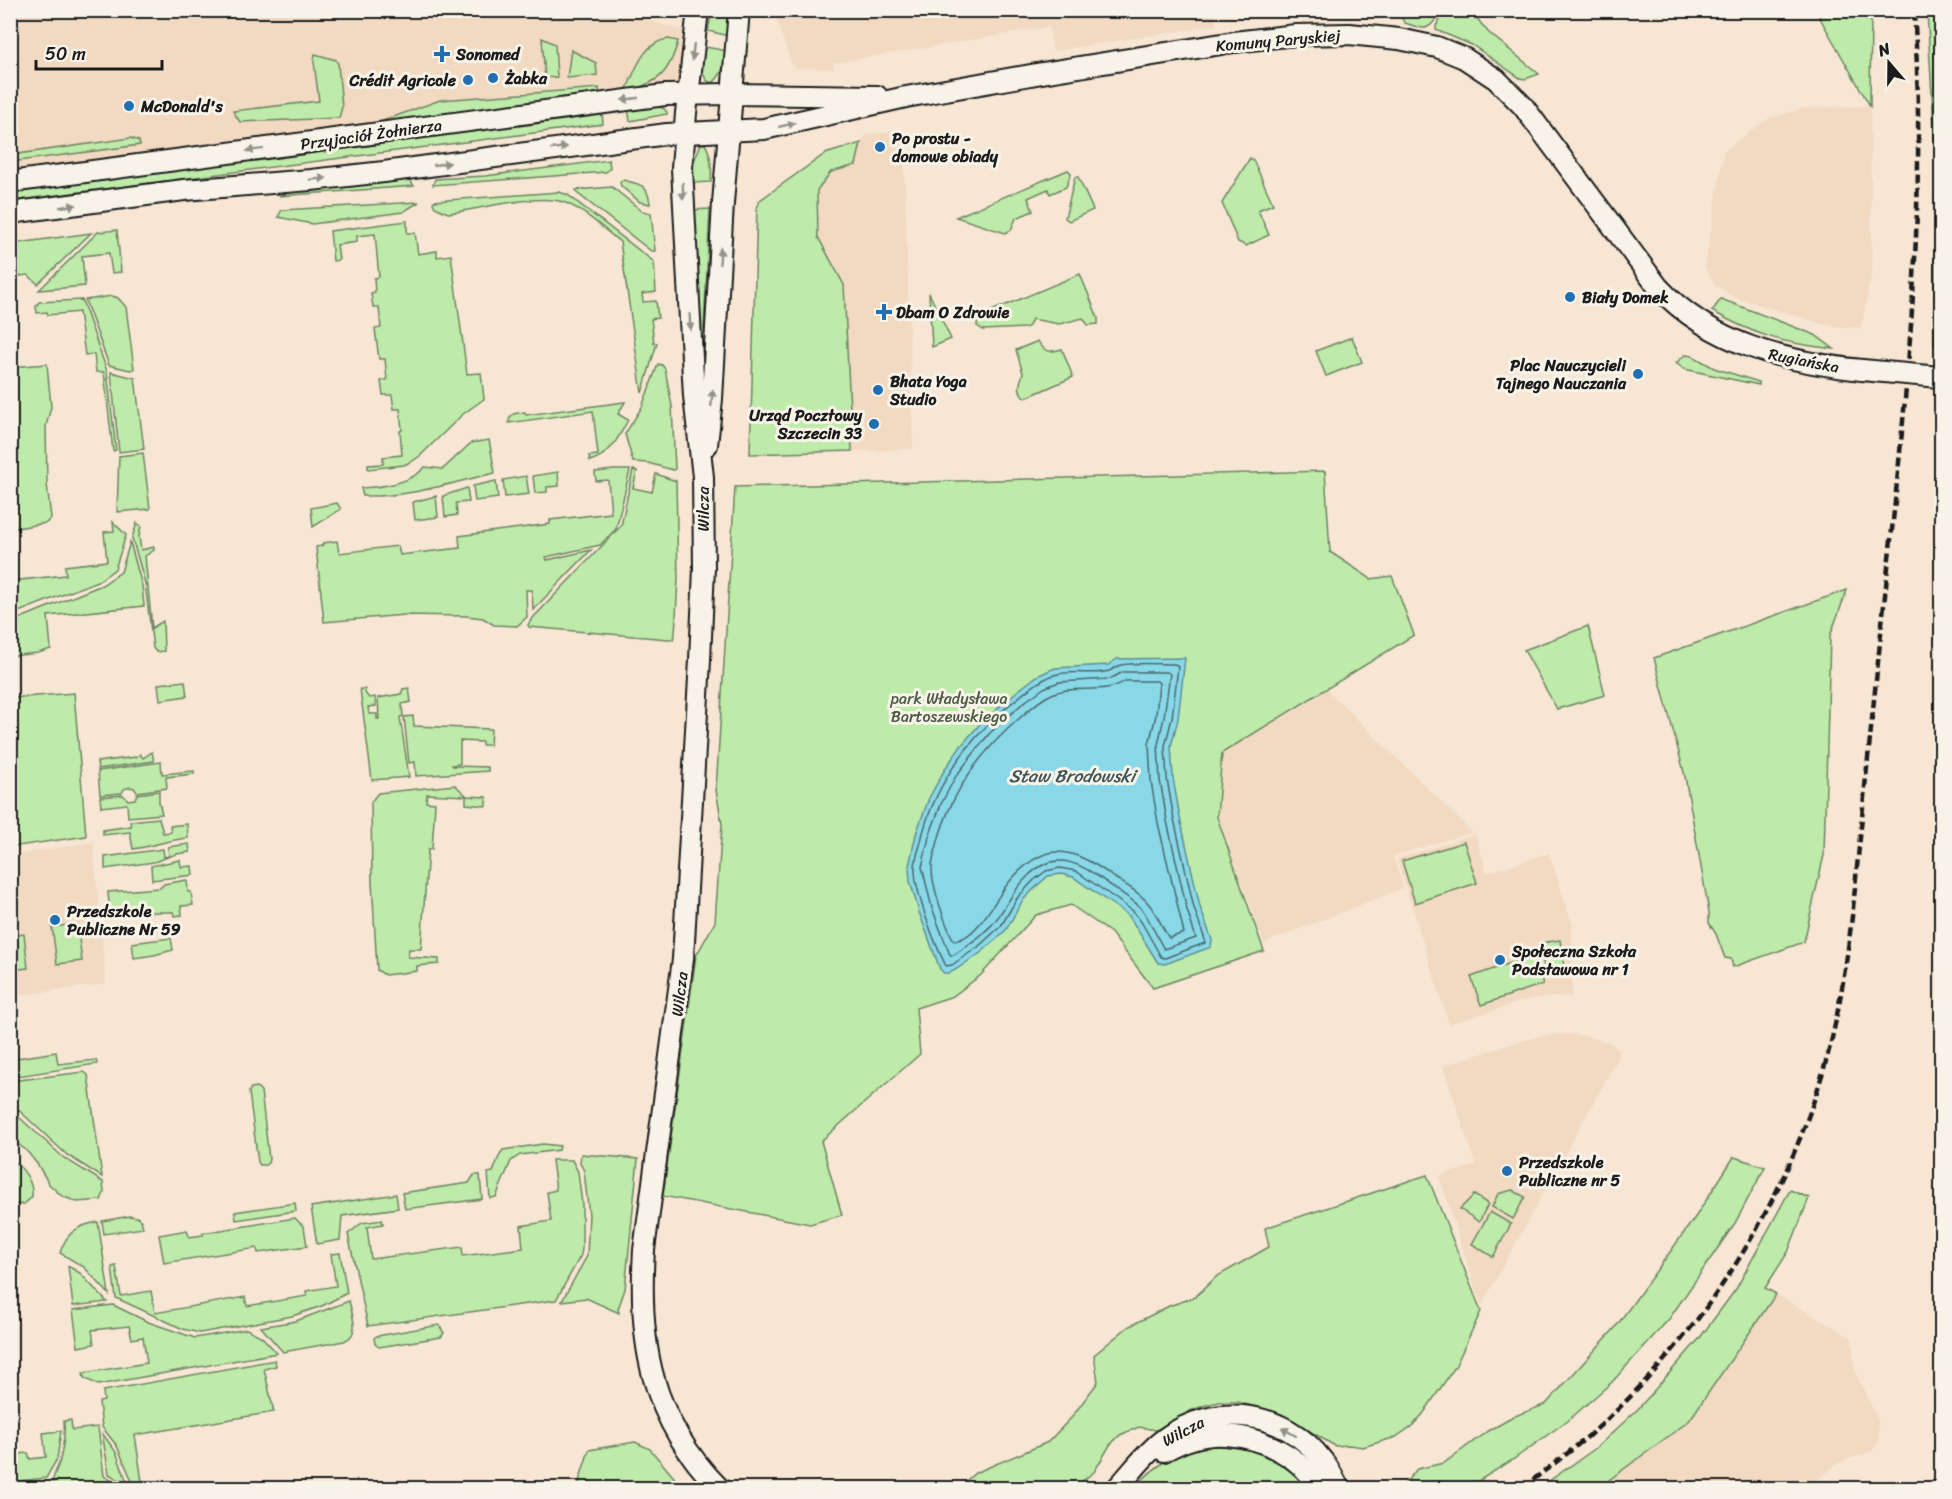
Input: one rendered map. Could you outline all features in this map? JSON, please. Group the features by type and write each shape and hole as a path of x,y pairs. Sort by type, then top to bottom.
{"street":[{"name":"Wilcza","path":"698,10 684,132 682,180 694,396 703,477 704,568 701,649 683,959 644,1250 642,1297 647,1344 662,1406 680,1442 719,1488"},
{"name":"Wilcza","path":"703,477 712,399 739,10"},
{"name":"Komuny Paryskiej","path":"729,131 782,126 906,97 1266,38 1349,34 1399,39 1452,52 1476,65 1515,96 1655,284 1678,307"},
{"name":"Przyjaciół Żołnierza","path":"10,182 646,97 732,94"},
{"name":"Komuny Paryskiej","path":"732,94 906,97"},
{"path":"10,213 184,190 384,172 684,132 729,131"},
{"name":"Rugiańska","path":"1678,307 1714,331 1757,350 1797,361 1941,377"},
{"name":"Wilcza","path":"1117,1488 1157,1444 1174,1432 1200,1419 1231,1415 1258,1418 1288,1431 1312,1449 1335,1480"},
{"name":"Wilcza","path":"1134,1470 1183,1442 1225,1435 1253,1440 1283,1453 1306,1470 1319,1488"}],"shaded area":[{"path":"611,10 689,32 684,89 11,176 10,11"},
{"path":"1214,10 1216,25 1053,51 1049,27 833,63 834,69 797,68 791,63 774,11"},
{"path":"1870,106 1872,271 1861,328 1830,326 1734,297 1715,285 1705,268 1724,151 1768,119 1804,108"},
{"path":"903,130 913,449 852,451 844,285 817,237 817,190 831,172 856,165 861,143 866,135"},
{"path":"1327,690 1472,832 1393,856 1403,888 1264,943 1218,817 1223,753"},
{"name":"Społeczna Szkoła Podstawowa nr 1","path":"1475,834 1487,873 1549,853 1572,924 1572,996 1533,998 1449,1024 1397,859"},
{"name":"Przedszkole Publiczne Nr 59","path":"93,842 106,984 11,996 11,856"},
{"name":"Przedszkole Publiczne nr 5","path":"1568,1034 1608,1042 1619,1050 1619,1056 1481,1306 1439,1176 1476,1165 1443,1066 1524,1040"},
{"path":"1776,1294 1852,1338 1855,1372 1878,1420 1879,1441 1872,1451 1838,1463 1817,1480 1816,1488 1598,1488 1689,1421"}],"green space":[{"path":"712,11 730,11 729,36 708,31"},
{"path":"1397,11 1441,11 1430,26 1423,28 1405,23"},
{"path":"1445,11 1471,11 1488,32 1539,74 1525,79 1520,78 1472,45 1436,30"},
{"path":"1816,11 1871,11 1870,106"},
{"path":"1927,11 1942,11 1941,346 1934,345 1936,163"},
{"path":"542,38 555,44 557,77 545,78"},
{"path":"668,39 678,41 671,62 666,69 655,80 626,91 646,51 659,41"},
{"path":"705,47 728,51 721,73 712,83 706,80 702,70"},
{"path":"571,50 596,63 597,75 567,78"},
{"path":"315,54 336,60 338,64 342,107 339,118 240,122 233,111 319,101"},
{"path":"599,88 599,95 377,123 440,100"},
{"path":"652,106 663,108 667,114 630,121 628,108"},
{"path":"602,112 603,124 11,201 10,189"},
{"path":"131,138 139,141 140,145 11,162 11,155"},
{"path":"861,143 856,165 831,172 817,190 818,237 844,285 852,451 750,454 757,208 760,200 825,154"},
{"path":"701,144 705,144 709,153 711,182 691,183 693,164"},
{"path":"1250,158 1273,204 1258,210 1269,235 1246,246 1238,242 1222,203"},
{"path":"609,160 610,168 606,172 433,185 435,179 485,176"},
{"path":"1068,170 1071,173 1066,187 1050,194 1048,189 1028,198 1033,211 1016,218 1011,230 1005,233 956,217"},
{"path":"1075,177 1078,177 1093,210 1069,221 1065,218"},
{"path":"410,180 414,186 279,196 294,191"},
{"path":"623,180 642,186 647,192 650,204 640,202 621,186 620,182"},
{"path":"612,187 642,211 651,213 655,251 651,251 576,190"},
{"path":"559,192 568,195 654,262 656,292 642,294 643,302 656,301 658,318 651,319 654,343 657,343 642,393 620,242 578,209 563,202 523,201 448,213 435,207 433,203 434,201"},
{"path":"419,202 403,212 312,224 278,217 282,210"},
{"path":"710,209 704,326 706,472 701,473 700,316 693,210"},
{"path":"407,221 407,233 415,233 418,254 437,251 437,257 451,255 467,374 481,373 484,399 463,414 411,462 404,465 368,469 368,465 383,464 383,457 402,455 400,409 394,409 392,395 383,395 381,381 387,380 385,359 379,359 375,329 381,328 379,307 373,307 371,293 375,292 374,278 379,277 375,234 357,236 357,242 337,245 339,260 333,261 330,231"},
{"path":"117,230 121,272 112,273 109,253 82,256 85,286 39,290 98,232"},
{"path":"91,233 38,284 28,275 11,277 11,244"},
{"path":"1080,274 1098,318 1098,324 1088,325 1083,318 1059,324 1032,319 1029,326 1025,328 983,330 977,326 978,318 982,315"},
{"path":"929,293 951,339 932,347"},
{"path":"112,296 118,298 126,307 134,369 109,365 85,300"},
{"path":"1721,299 1815,335 1834,349 1785,341 1743,327 1712,311"},
{"path":"82,300 107,371 116,450 113,451 104,372 96,372 94,354 85,355 79,312 48,315 47,312 37,313 36,306 39,302"},
{"path":"1352,337 1362,362 1326,376 1316,351"},
{"path":"1038,341 1048,351 1062,349 1073,377 1025,398 1020,389 1023,373 1016,350"},
{"path":"1685,355 1693,356 1714,368 1759,382 1759,385 1684,369 1676,363"},
{"path":"47,364 51,407 46,426 47,484 51,518 46,523 11,529 11,367"},
{"path":"658,364 665,369 672,406 675,469 673,470 648,463 633,462 625,434 642,407"},
{"path":"111,372 135,378 144,449 119,452"},
{"path":"625,402 618,414 628,420 621,433 609,450 590,461 589,456 598,455 593,411 509,423 512,415 519,413 525,412 526,415"},
{"path":"489,440 495,473 414,492 363,496 361,488 404,481 425,467 443,469 471,443"},
{"path":"143,453 150,509 117,512 119,456"},
{"path":"630,470 616,529 600,545 546,557 547,560 591,550 533,610 532,590 526,590 527,617 517,626 494,625 483,618 466,616 404,615 324,622 316,547 322,546 323,543 337,541 339,553 398,546 400,555 460,548 459,536 550,524 550,520 611,513 608,480 596,481 595,472"},
{"path":"633,470 637,471 633,488 652,492 656,474 676,481 678,578 673,639 529,627 531,620 621,526"},
{"name":"park Władysława Bartoszewskiego","path":"1325,471 1330,552 1371,579 1392,576 1414,635 1222,753 1217,817 1264,951 1153,988 1111,933 1071,905 1036,915 981,975 953,996 916,1008 920,1054 821,1141 842,1215 810,1224 663,1196 696,956 715,922 722,824 716,790 735,487"},
{"path":"558,472 559,486 547,487 547,492 535,493 533,476"},
{"path":"526,476 529,494 505,497 503,480"},
{"path":"496,481 498,498 475,501 473,486"},
{"path":"467,488 469,502 456,503 457,515 445,517 443,496"},
{"path":"436,496 438,517 415,520 413,502"},
{"path":"337,503 341,509 313,527 311,508"},
{"path":"113,522 126,535 115,569 100,580 11,615 11,581 66,575 65,566 107,561 104,532 114,531"},
{"path":"137,523 141,526 139,536 141,550 154,547 154,550 145,556 152,628 163,621 164,651 156,652 153,648 145,583 132,538"},
{"path":"130,542 142,586 144,606 48,616 51,649 11,656 11,622 102,585 121,572"},
{"path":"1847,590 1830,636 1824,855 1804,942 1733,967 1731,959 1725,958 1709,923 1685,776 1654,658"},
{"path":"1588,626 1605,695 1557,709 1524,650"},
{"path":"185,681 187,696 160,700 158,684"},
{"path":"409,688 411,702 402,704 403,716 400,717 409,777 372,780 360,689 365,689 369,698 375,697 376,706 368,707 369,714 377,714 377,719 379,719 378,698 401,694 403,689"},
{"path":"74,693 86,836 11,847 11,698"},
{"path":"413,716 414,726 491,729 490,745 482,745 482,742 460,741 460,764 452,765 488,767 488,771 416,776 415,762 409,763 404,717"},
{"path":"152,752 154,761 98,769 97,762 136,757 140,754 143,758"},
{"path":"161,762 162,774 194,771 194,774 166,777 167,788 137,792 130,787 124,789 122,793 100,795 98,771"},
{"path":"455,785 467,796 486,797 486,806 466,804 466,796 427,794 426,802 435,803 432,849 428,849 421,949 409,949 408,957 439,959 439,964 417,966 417,971 385,975 377,970 372,881 371,802 378,793"},
{"path":"159,791 162,814 128,817 127,804 101,807 100,797 123,795 128,800 135,799 137,794"},
{"path":"159,818 163,833 171,832 170,826 187,824 188,838 133,849 130,832 103,835 103,830 131,826 130,821"},
{"path":"1464,842 1477,883 1415,903 1402,861"},
{"path":"189,844 190,852 176,854 154,862 105,869 105,857 163,849 164,857 169,856 168,847"},
{"path":"180,860 181,867 192,866 193,875 152,880 151,866"},
{"path":"187,880 188,892 191,892 193,905 181,906 182,915 174,916 173,912 147,912 110,916 108,892 160,888 164,884"},
{"path":"77,924 82,961 57,964 52,927"},
{"path":"24,934 28,968 11,970 11,936"},
{"path":"171,938 173,950 134,958 132,943"},
{"path":"1560,940 1565,974 1545,977 1541,943"},
{"path":"1533,955 1543,984 1481,1005 1471,977"},
{"path":"56,1052 58,1064 96,1060 97,1064 11,1077 11,1059"},
{"path":"84,1072 88,1075 102,1177 67,1155 11,1103 11,1081"},
{"path":"257,1087 261,1091 269,1159 265,1165 260,1165 258,1162 249,1092 251,1088"},
{"path":"10,1109 64,1158 103,1182 104,1193 101,1200 77,1202 62,1196 49,1184 26,1150 11,1139"},
{"path":"543,1144 560,1146 559,1150 520,1155 511,1161 496,1197 490,1198 488,1173 493,1172 503,1150"},
{"path":"581,1154 638,1159 625,1289 618,1309 619,1313 586,1298 562,1301 587,1256 589,1215 584,1171 580,1163"},
{"path":"1734,1157 1765,1167 1735,1223 1669,1319 1612,1382 1571,1418 1514,1459 1467,1488 1401,1488 1417,1469 1444,1463 1485,1433 1515,1416 1546,1404 1615,1328 1696,1216"},
{"path":"10,1158 23,1170 31,1185 32,1197 24,1204 11,1205"},
{"path":"552,1160 572,1160 578,1172 582,1204 581,1255 556,1300 368,1326 348,1234 362,1223 382,1220 383,1224 367,1227 371,1259 462,1247 463,1256 523,1248 521,1226 551,1221 547,1192 556,1190"},
{"path":"474,1175 480,1175 482,1199 405,1209 402,1193 469,1183"},
{"path":"1427,1175 1481,1311 1455,1367 1423,1414 1412,1426 1396,1437 1363,1447 1335,1446 1281,1414 1238,1402 1219,1402 1192,1410 1156,1430 1139,1427 1120,1435 1110,1445 1094,1472 1073,1488 958,1488 975,1473 1048,1442 1071,1418 1098,1382 1094,1355 1128,1327 1169,1306 1195,1297 1216,1277 1269,1247 1265,1228"},
{"path":"1512,1190 1525,1197 1513,1219 1492,1207 1498,1194"},
{"path":"1790,1190 1809,1198 1788,1252 1765,1288 1776,1294 1689,1421 1598,1488 1539,1488 1596,1448 1638,1409 1699,1339 1736,1289"},
{"path":"396,1194 398,1208 342,1216 340,1240 317,1244 311,1207"},
{"path":"1474,1195 1488,1204 1479,1222 1460,1209"},
{"path":"295,1203 296,1211 236,1220 235,1212"},
{"path":"1490,1212 1511,1224 1493,1257 1472,1244"},
{"path":"130,1216 141,1220 143,1228 104,1234 102,1221"},
{"path":"295,1218 304,1227 307,1246 258,1253 257,1248 164,1263 159,1235 187,1230 189,1237"},
{"path":"98,1222 109,1294 84,1267 60,1253 69,1235 84,1225"},
{"path":"340,1253 347,1293 322,1306 292,1316 200,1333 183,1329 116,1298 112,1267 116,1266 121,1296 151,1291 155,1313 245,1297 247,1306 307,1296 306,1291 336,1286 331,1254"},
{"path":"68,1266 80,1273 107,1302 73,1306"},
{"path":"349,1301 354,1329 349,1338 344,1341 283,1352 261,1327 296,1321"},
{"path":"113,1305 148,1322 195,1338 247,1329 262,1337 277,1353 98,1385 84,1378 83,1373 147,1363 143,1337 132,1339 129,1326 92,1330 94,1344 78,1347 73,1310"},
{"path":"439,1325 444,1333 441,1337 379,1347 375,1344 374,1338 377,1336"},
{"path":"275,1360 276,1366 264,1369 274,1412 135,1435 143,1488 135,1488 117,1446 102,1427 99,1402 104,1401 103,1391"},
{"path":"71,1420 72,1430 98,1427 104,1476 123,1488 53,1488 62,1451 64,1421"},
{"path":"61,1431 57,1459 46,1478 11,1482 11,1455 28,1453 30,1459 46,1457 43,1433"},
{"path":"102,1433 116,1452 128,1485 109,1474"},
{"path":"635,1442 650,1449 683,1488 577,1488 589,1450"},
{"path":"1211,1446 1240,1448 1265,1455 1287,1468 1308,1488 1133,1488 1168,1460 1188,1451"}],"water":[{"name":"Staw Brodowski","path":"1185,658 1178,719 1171,746 1173,778 1200,907 1212,940 1211,947 1165,964 1158,963 1129,916 1073,877 1061,874 1048,876 1038,885 1023,900 1006,930 982,952 955,970 944,973 940,969 919,912 910,881 909,866 916,834 929,798 961,746 979,725 1015,693 1037,676 1055,668 1108,665 1117,659"}],"railway":[{"path":"1522,1488 1589,1436 1626,1401 1696,1321 1726,1278 1779,1187 1818,1089 1832,1038 1839,1006 1853,908 1910,341 1918,143 1914,10"}],"place":[{"name":"Sonomed","path":"442,54"},
{"name":"Żabka","path":"493,78"},
{"name":"Crédit Agricole","path":"468,80"},
{"name":"McDonald's","path":"129,106"},
{"name":"Po prostu - domowe obiady","path":"880,147"},
{"name":"Biały Domek","path":"1570,297"},
{"name":"Dbam O Zdrowie","path":"884,312"},
{"name":"Plac Nauczycieli Tajnego Nauczania","path":"1638,374"},
{"name":"Bhata Yoga Studio","path":"878,390"},
{"name":"Urząd Pocztowy Szczecin 33","path":"874,424"},
{"name":"Przedszkole Publiczne Nr 59","path":"55,920"},
{"name":"Społeczna Szkoła Podstawowa nr 1","path":"1500,960"},
{"name":"Przedszkole Publiczne nr 5","path":"1507,1171"}]}
